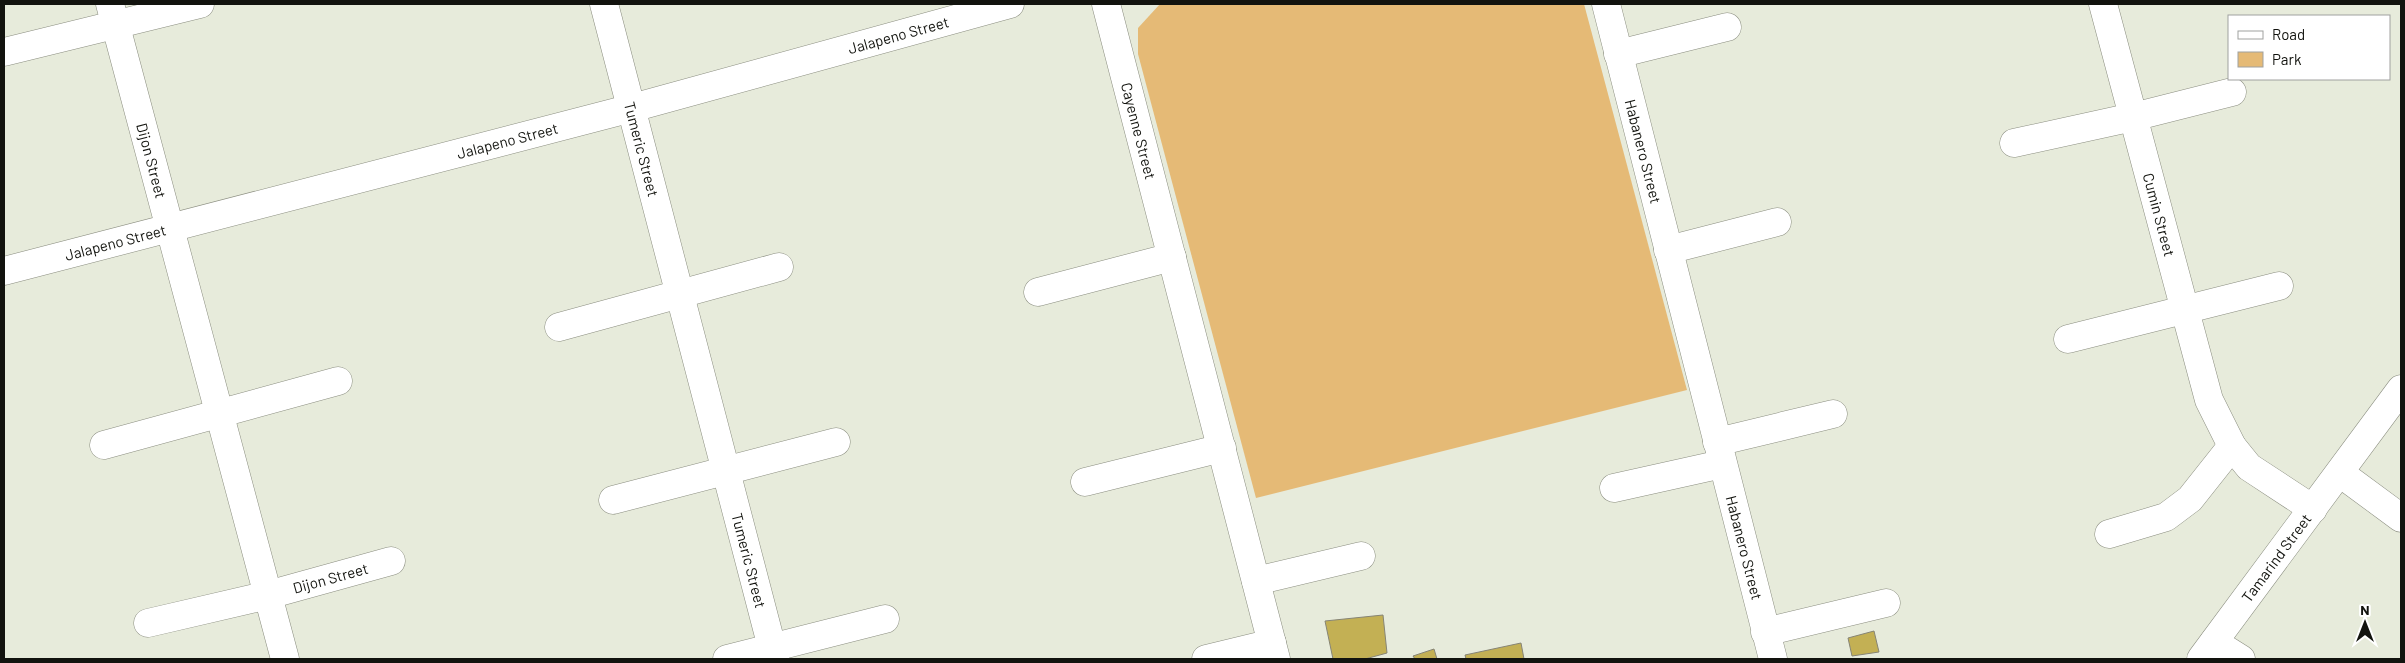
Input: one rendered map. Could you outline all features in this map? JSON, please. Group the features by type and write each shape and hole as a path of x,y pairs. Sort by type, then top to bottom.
{"street":[{"path":"4,52 113,15 200,4"},
{"name":"Tumeric Street","path":"604,4 774,653"},
{"name":"Jalapeno Street","path":"4,271 170,226 632,108 1010,4"},
{"name":"Cayenne Street","path":"1106,4 1274,651 1206,659"},
{"name":"Habanero Street","path":"1606,4 1767,652 1886,602"},
{"name":"Cumin Street","path":"2102,4 2208,400 2232,446 2249,467 2313,509"},
{"name":"Dijon Street","path":"113,15 285,659"},
{"path":"1618,54 1727,27"},
{"path":"2014,143 2133,118 2232,92"},
{"path":"1668,250 1777,222"},
{"path":"1038,292 1172,257"},
{"path":"559,327 779,267"},
{"path":"2068,339 2279,286"},
{"path":"104,445 338,381"},
{"name":"Tamarind Street","path":"2241,659 2207,650 2340,474 2401,389"},
{"path":"1614,488 1833,414"},
{"path":"613,500 727,472 836,442"},
{"path":"2109,534 2166,517 2190,499 2232,446"},
{"path":"1085,482 1222,448"},
{"path":"2340,474 2401,518"},
{"path":"1256,581 1361,556"},
{"name":"Dijon Street","path":"148,623 268,595 391,562"},
{"path":"727,659 774,653 885,619"}],"green space":[{"path":"1160,4 1584,4 1687,390 1256,498 1138,54 1138,28"}],"building":[{"path":"1383,615 1387,653 1365,659 1333,659 1325,621"},
{"path":"1874,631 1879,652 1852,656 1848,638"},
{"path":"1521,643 1524,659 1466,659 1465,655"},
{"path":"1434,649 1437,659 1415,659 1413,656"}]}
